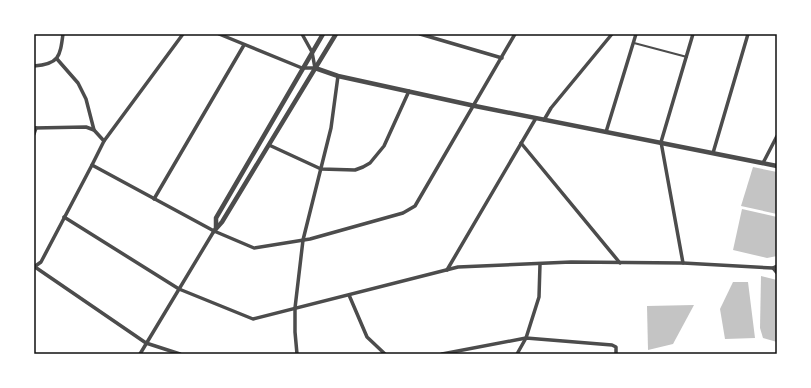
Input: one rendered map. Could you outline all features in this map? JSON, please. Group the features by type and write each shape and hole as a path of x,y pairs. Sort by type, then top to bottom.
{"street":[{"path":"34,66 50,65 57,59 63,34"},
{"path":"180,354 146,343 34,267 41,262 104,141 182,34"},
{"path":"219,34 302,68 315,68 338,76 475,106 777,166"},
{"path":"302,34 312,52 315,68"},
{"path":"215,229 216,218 323,34"},
{"path":"140,354 215,229 222,222 336,34"},
{"path":"420,34 502,58"},
{"path":"92,165 154,199 254,248 303,240 403,213 416,206 475,106 515,34"},
{"path":"544,120 551,108 612,34"},
{"path":"606,132 636,34"},
{"path":"683,263 661,142 693,34"},
{"path":"713,153 748,34"},
{"path":"154,199 244,45"},
{"path":"57,59 78,83 86,99 94,130"},
{"path":"297,354 295,308 303,240 331,128 338,76"},
{"path":"269,145 321,169 356,170 370,163 390,136 409,91"},
{"path":"446,270 536,118"},
{"path":"34,134 35,128 86,127 94,130 104,141"},
{"path":"763,163 777,136"},
{"path":"521,143 620,263"},
{"path":"64,217 179,289 253,319 458,267 540,264 683,263 775,267 777,273"},
{"path":"517,354 526,338 539,297 540,264"},
{"path":"349,295 367,337 385,354"},
{"path":"442,354 526,338 612,345 616,348 616,354"}],"lane":[{"path":"634,43 686,57"}],"building":[{"path":"753,167 777,172 777,214 741,206"},
{"path":"742,209 777,217 777,256 767,258 733,250"},
{"path":"761,276 777,280 777,342 763,338 760,328"},
{"path":"733,282 748,282 755,338 725,339 720,309"},
{"path":"694,305 673,344 648,350 647,306"}]}
